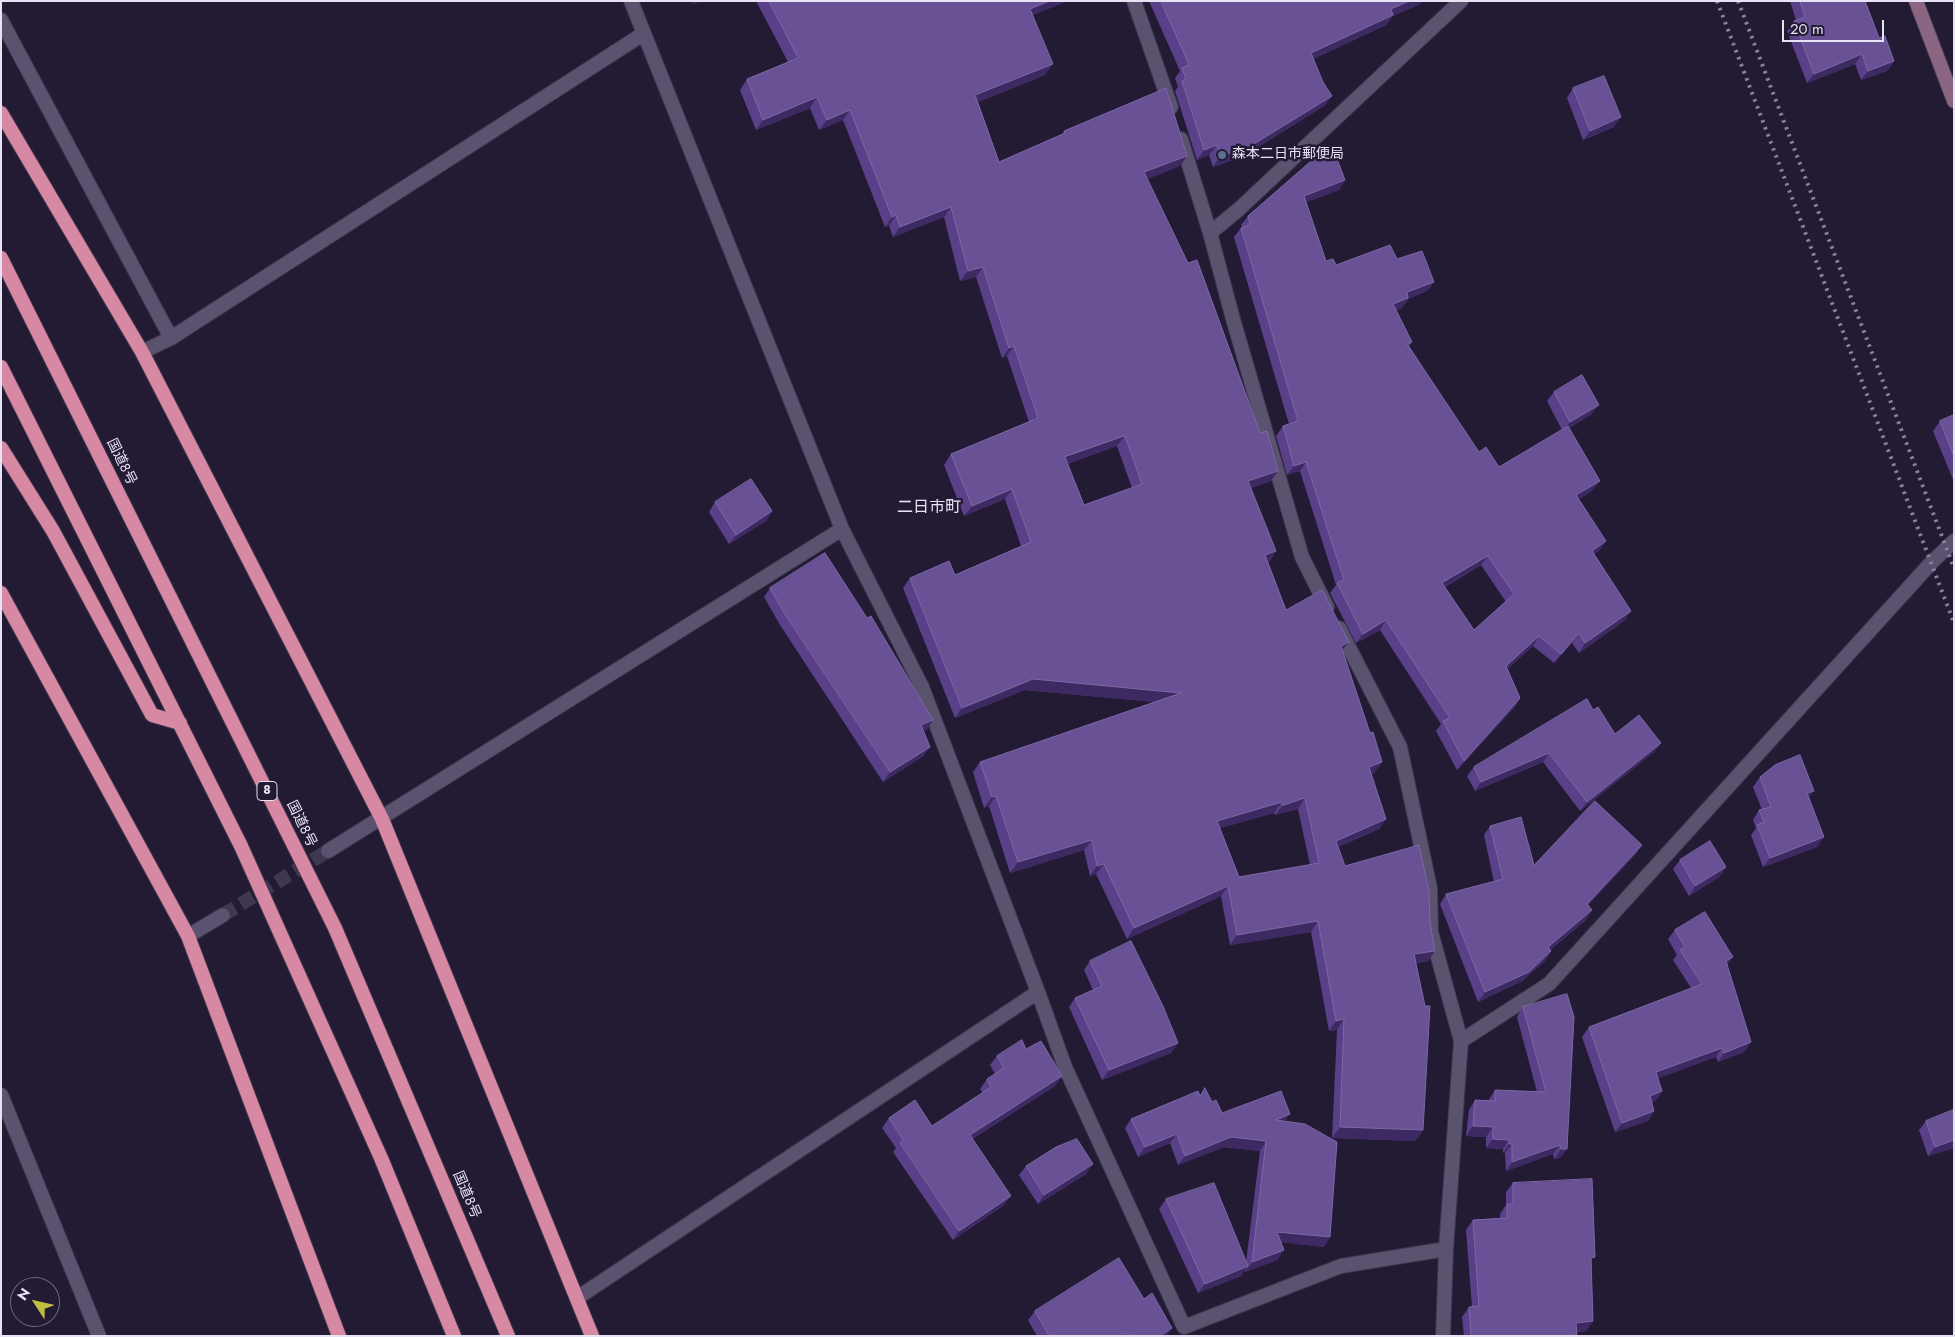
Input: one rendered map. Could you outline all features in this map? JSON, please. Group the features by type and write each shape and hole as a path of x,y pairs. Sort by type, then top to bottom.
{"highway":[{"path":"1,113 142,352 382,819 592,1336"},
{"name":"国道8号","path":"1,258 335,928 508,1336"},
{"path":"1,367 241,846 365,1122 454,1336"},
{"path":"1,448 53,531 152,715 180,724"},
{"path":"1,593 188,936 339,1336"}],"main road":[{"path":"1916,1 1954,102"}],"street":[{"path":"631,1 642,34 842,529 922,687 1065,1067 1184,1327 1341,1266 1446,1249"},
{"path":"1134,1 1210,232 1233,319 1302,557 1400,747 1430,888 1431,932 1461,1041 1446,1249 1443,1336"},
{"path":"1210,232 1238,210 1461,1"},
{"path":"1,20 171,338"},
{"path":"142,352 171,338 642,34"},
{"path":"328,851 382,819 842,529"},
{"path":"1461,1041 1549,984 1917,577 1954,542"},
{"path":"188,936 223,915"},
{"path":"577,1298 1038,992"},
{"path":"1,1095 99,1336"}],"building":[{"path":"769,1 1049,1 1030,9 1053,64 975,95 999,162 1065,133 1064,131 1166,88 1187,156 1144,172 1188,263 1197,260 1260,433 1267,431 1278,471 1248,481 1276,551 1265,555 1286,610 1322,590 1349,642 1341,646 1370,733 1373,732 1382,762 1369,767 1386,819 1336,841 1345,866 1419,845 1429,892 1430,922 1435,951 1414,954 1425,1006 1430,1006 1423,1130 1340,1127 1344,1019 1336,1021 1318,921 1237,935 1228,886 1134,928 1104,864 1097,866 1092,840 1018,862 996,796 992,797 980,762 1181,693 1033,679 962,708 910,578 949,561 955,575 1031,542 1012,489 972,506 951,454 1038,418 1014,346 1009,348 983,267 968,271 951,207 900,227 896,215 892,217 850,110 827,120 817,97 763,120 747,79 798,58","holes":["1125,436 1142,484 1084,505 1065,457","1305,798 1319,863 1239,877 1217,821 1282,802 1283,805"]},
{"path":"1161,1 1409,1 1391,9 1393,15 1311,53 1323,82 1332,96 1249,147 1220,156 1217,145 1204,150 1182,81 1186,79 1182,68 1189,65"},
{"path":"1800,1 1865,1 1879,38 1885,36 1894,61 1868,71 1862,54 1814,74 1794,21 1805,17"},
{"path":"1604,76 1621,117 1590,131 1573,88"},
{"path":"1334,151 1345,180 1304,196 1326,261 1333,259 1336,265 1390,245 1397,259 1422,251 1434,282 1407,292 1408,298 1393,304 1412,342 1407,344 1479,452 1486,447 1499,467 1568,426 1600,481 1576,495 1606,541 1592,551 1631,611 1585,643 1579,633 1561,654 1539,636 1506,666 1520,698 1464,761 1443,721 1450,718 1386,620 1363,634 1337,583 1344,580 1306,462 1294,466 1283,426 1298,421 1241,228 1250,224 1248,216 1310,162","holes":["1488,556 1514,594 1474,630 1442,583"]},
{"path":"1582,375 1599,405 1570,422 1554,392"},
{"path":"1954,415 1954,456 1940,421"},
{"path":"751,479 772,511 736,535 715,502"},
{"path":"825,553 867,618 871,616 933,720 921,725 930,747 890,772 786,616 770,588"},
{"path":"1587,699 1593,710 1598,707 1615,734 1639,715 1661,743 1587,802 1549,753 1481,782 1474,767"},
{"path":"1800,755 1814,791 1807,793 1824,837 1770,858 1757,825 1764,822 1759,810 1771,807 1760,777 1775,765"},
{"path":"1595,801 1642,845 1587,904 1592,910 1548,947 1551,951 1529,972 1485,992 1446,894 1503,879 1490,826 1521,817 1534,865"},
{"path":"1710,841 1726,867 1695,886 1680,860"},
{"path":"1705,912 1733,957 1726,961 1751,1042 1724,1053 1722,1048 1656,1072 1662,1091 1650,1096 1654,1111 1622,1123 1589,1027 1702,984 1680,950 1685,947 1675,930"},
{"path":"1131,941 1163,1006 1178,1043 1109,1070 1075,998 1102,986 1090,961"},
{"path":"1567,994 1574,1017 1567,1149 1561,1149 1560,1145 1512,1162 1512,1144 1509,1144 1509,1140 1493,1139 1493,1127 1473,1126 1475,1100 1495,1101 1495,1090 1546,1092 1523,1007"},
{"path":"1022,1040 1026,1049 1041,1041 1062,1076 970,1135 1011,1196 959,1231 900,1143 903,1140 889,1118 915,1100 932,1126 991,1087 987,1079 1004,1068 997,1056"},
{"path":"1205,1088 1212,1102 1216,1100 1222,1113 1281,1091 1290,1114 1276,1120 1305,1124 1337,1142 1330,1237 1277,1232 1284,1250 1252,1262 1266,1141 1231,1137 1185,1156 1177,1134 1145,1147 1131,1119 1198,1091 1200,1096"},
{"path":"1953,1110 1954,1140 1935,1147 1926,1121"},
{"path":"1077,1139 1093,1164 1044,1195 1026,1166 1056,1147"},
{"path":"1592,1179 1595,1257 1591,1258 1593,1321 1576,1323 1577,1335 1471,1336 1469,1307 1479,1306 1473,1220 1507,1218 1507,1204 1513,1204 1513,1183"},
{"path":"1214,1183 1248,1266 1205,1284 1166,1199"},
{"path":"1119,1258 1144,1299 1152,1293 1172,1328 1160,1336 1129,1336 1127,1333 1123,1336 1049,1336 1035,1311"}],"tunnel":[{"path":"223,915 328,851"}],"railway":[{"path":"1717,1 1954,623"},
{"path":"1738,1 1954,568"}],"place":[{"name":"森本二日市郵便局","path":"1222,155"}],"district":[{"name":"二日市町","path":"929,508"}]}
